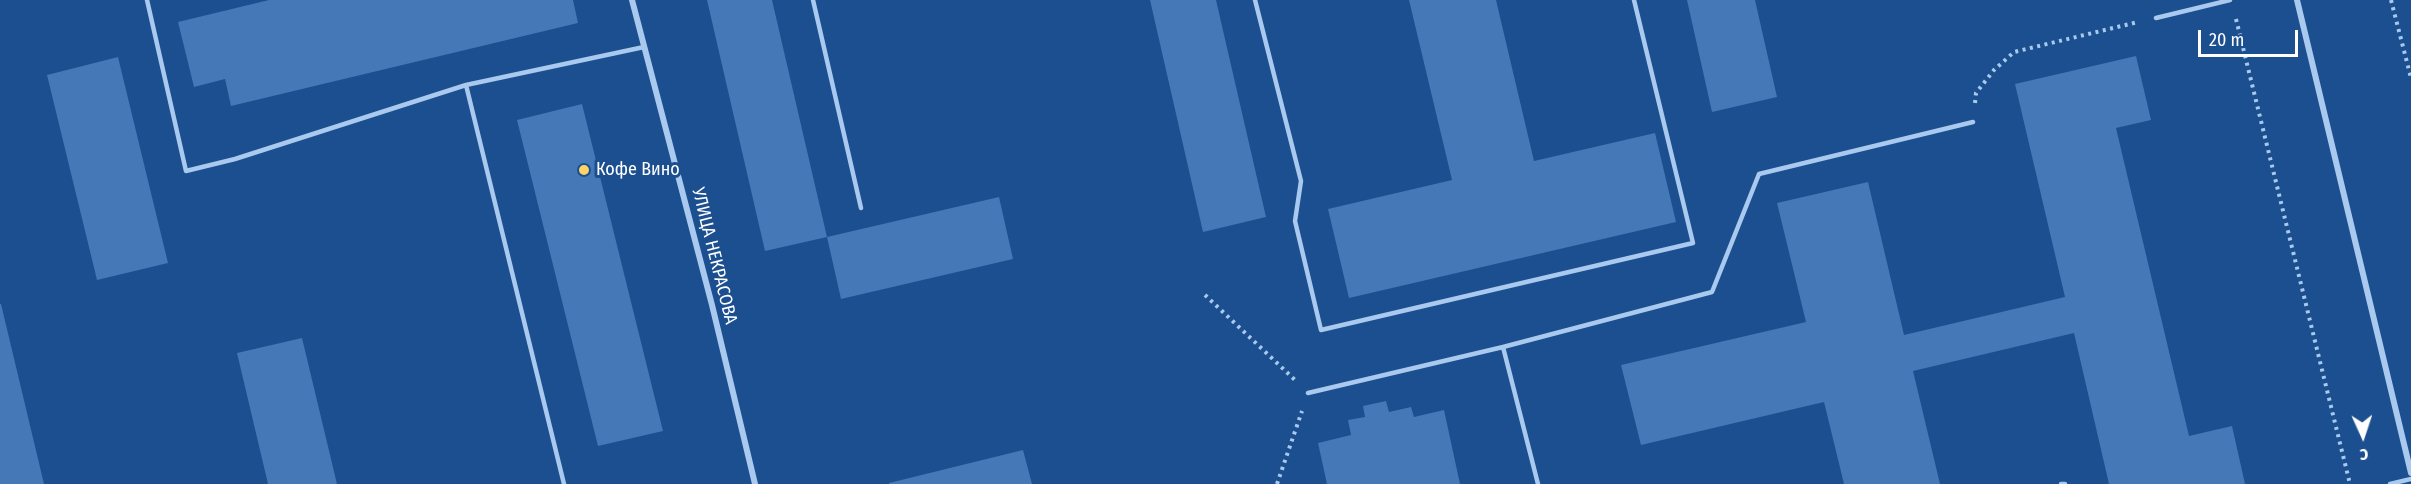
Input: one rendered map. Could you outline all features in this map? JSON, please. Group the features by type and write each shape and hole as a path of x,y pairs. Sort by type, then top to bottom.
{"street":[{"name":"УЛИЦА НЕКРАСОВА","path":"632,0 712,304 755,484"},
{"path":"2297,0 2411,473"}],"lane":[{"path":"147,0 186,171 235,159 466,85 644,47"},
{"path":"813,0 861,208"},
{"path":"1255,0 1300,182 1295,221 1321,330 1693,243 1634,0"},
{"path":"2156,18 2230,0"},
{"path":"466,85 564,484"},
{"path":"1308,393 1503,348 1712,292 1759,174 1973,122"},
{"path":"1503,348 1538,484"},
{"path":"2390,484 2411,479"}],"path":[{"path":"2391,0 2411,78"},
{"path":"2234,12 2350,484"},
{"path":"1973,122 1976,93 1994,70 2014,52 2156,18"},
{"path":"1205,295 1308,393 1277,484"}],"building":[{"path":"269,0 573,0 578,23 231,106 225,79 194,87 178,22"},
{"path":"707,0 772,0 827,237 765,251"},
{"path":"1150,0 1216,0 1266,217 1203,232"},
{"path":"1409,0 1496,0 1534,161 1655,133 1676,222 1349,298 1328,209 1452,180"},
{"path":"1687,0 1755,0 1777,97 1712,112"},
{"path":"2136,56 2151,120 2116,128 2189,436 2232,426 2245,484 2109,484 2074,333 1913,371 1940,484 1844,484 1824,402 1641,445 1621,365 1806,322 1777,203 1868,182 1904,335 2065,297 2015,84"},
{"path":"118,57 168,263 97,280 47,75"},
{"path":"582,104 663,431 598,446 517,120"},
{"path":"999,197 1013,259 841,299 827,237"},
{"path":"1,304 44,484 0,484"},
{"path":"302,338 337,484 268,484 237,353"},
{"path":"1386,401 1389,412 1411,407 1414,417 1444,410 1460,484 1327,484 1318,443 1351,435 1348,420 1365,417 1363,406"},
{"path":"1023,450 1032,484 889,484 889,483"}],"place":[{"name":"Кофе Вино","path":"584,170"}]}
